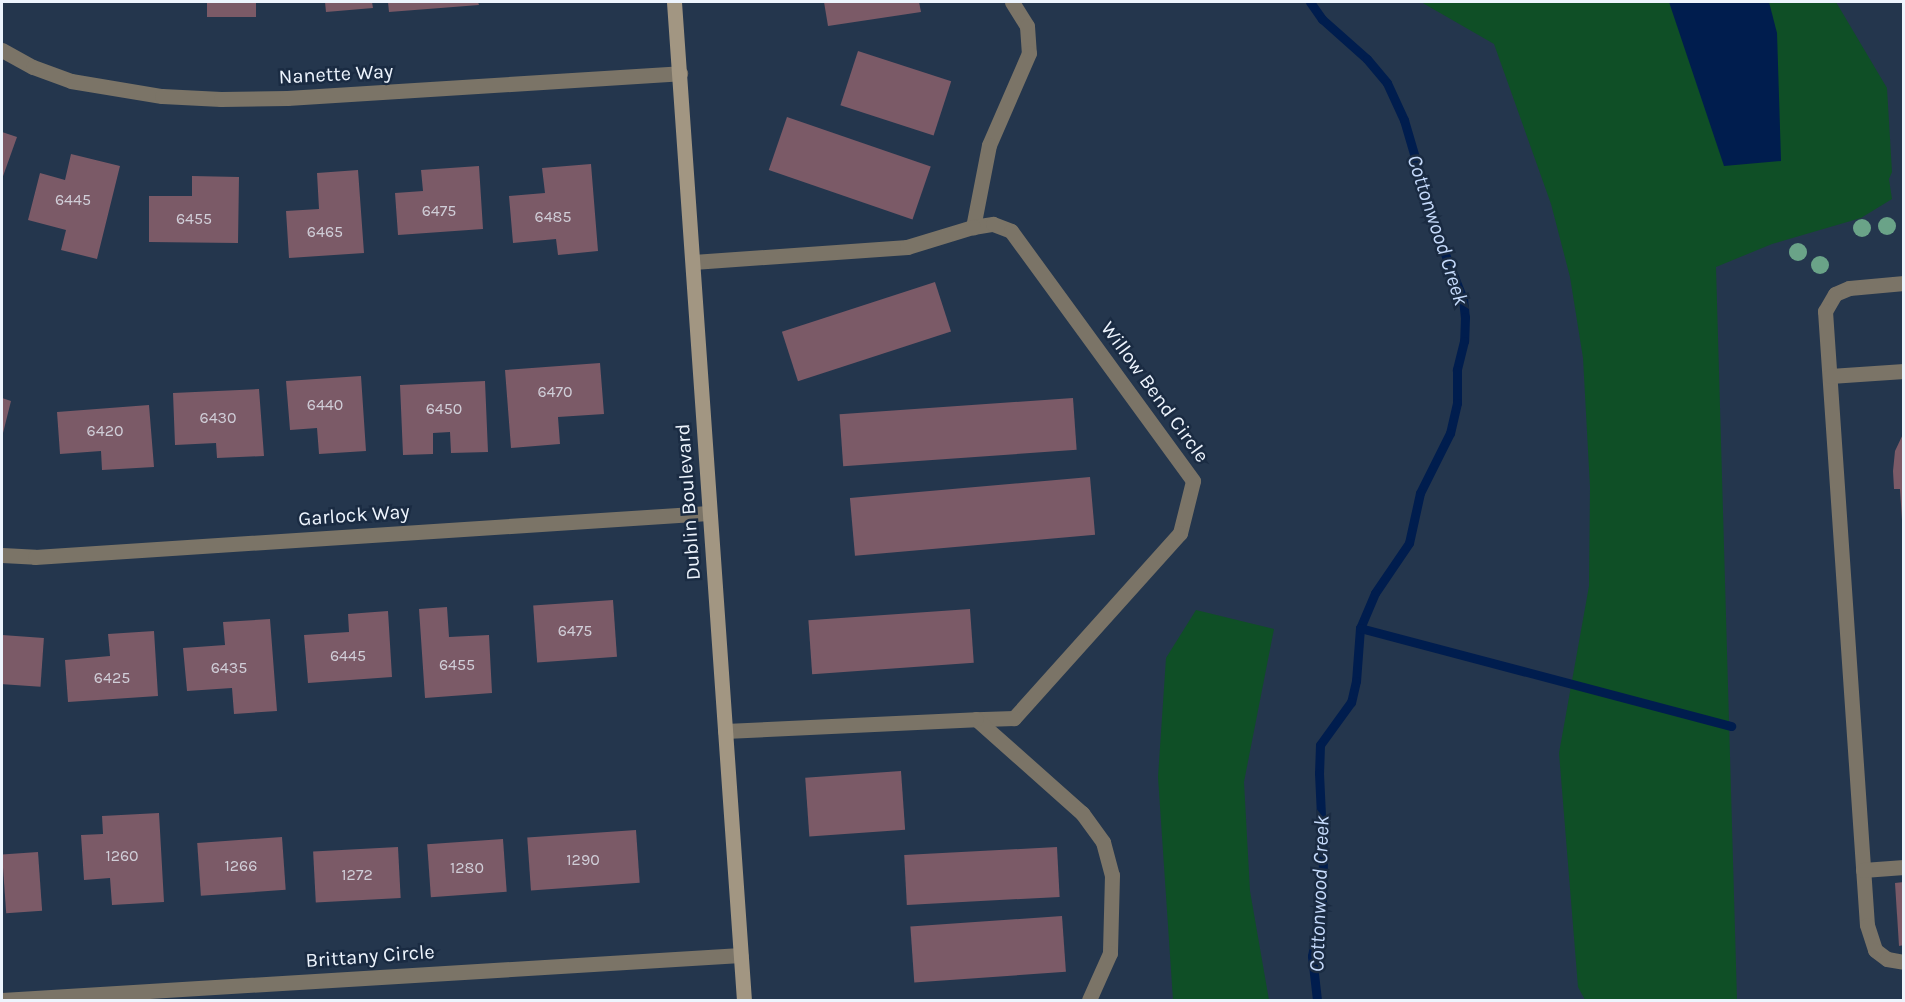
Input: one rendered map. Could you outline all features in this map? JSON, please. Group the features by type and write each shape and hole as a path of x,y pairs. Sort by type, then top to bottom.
{"main road":[{"name":"Dublin Boulevard","path":"674,2 744,1000"}],"street":[{"path":"973,227 989,145 1029,53 1027,26 1012,2"},
{"name":"Nanette Way","path":"2,50 33,67 71,81 162,96 221,99 287,98 680,72"},
{"name":"Willow Bend Circle","path":"693,262 907,247 973,227 993,224 1011,231 1193,481 1180,533 1014,718 725,731"},
{"path":"1904,283 1849,288 1829,300 1825,311 1870,943 1887,959 1904,962"},
{"path":"1830,376 1904,371"},
{"name":"Garlock Way","path":"2,555 35,557 709,513"},
{"path":"976,718 1082,813 1103,842 1112,875 1110,953 1089,1000"},
{"path":"1863,870 1904,867"},
{"name":"Brittany Circle","path":"2,1000 741,955"}],"green space":[{"path":"1421,2 1836,2 1887,88 1892,172 1889,179 1892,199 1861,218 1772,244 1716,267 1737,1000 1585,1000 1578,987 1559,753 1589,586 1590,487 1583,358 1570,277 1551,204 1494,44"},
{"path":"1196,610 1274,629 1244,782 1250,891 1269,1000 1173,1000 1158,777 1166,658"}],"water":[{"path":"1669,2 1769,2 1777,33 1781,161 1724,166"}],"building":[{"path":"207,2 256,2 256,17 207,17"},
{"path":"325,2 372,2 373,8 326,12"},
{"path":"388,2 478,2 479,5 389,12"},
{"path":"824,2 919,2 921,12 828,26"},
{"path":"858,51 951,81 934,135 840,105"},
{"path":"787,117 931,166 912,219 769,170"},
{"path":"2,132 17,137 2,179"},
{"path":"71,154 120,166 97,259 61,250 66,230 28,220 40,173 65,180"},
{"path":"591,164 598,251 558,255 556,239 513,243 509,196 545,193 542,168"},
{"path":"479,166 483,229 398,235 395,193 423,191 421,170"},
{"path":"358,170 364,253 289,258 286,211 319,209 317,173"},
{"path":"192,176 239,177 238,243 149,242 149,196 192,196"},
{"path":"935,282 951,331 798,381 782,332"},
{"path":"600,363 604,414 558,417 560,444 511,448 505,370"},
{"path":"361,376 366,451 319,454 317,428 290,430 286,381"},
{"path":"485,381 488,452 451,453 450,432 433,433 433,454 403,455 400,385"},
{"path":"259,389 264,456 217,458 216,443 175,445 173,393"},
{"path":"2,398 11,401 2,437"},
{"path":"1073,398 1077,450 843,466 840,414"},
{"path":"149,405 154,467 102,470 101,451 60,454 57,412"},
{"path":"1904,432 1904,520 1902,520 1900,489 1894,489 1893,471 1895,451"},
{"path":"1090,477 1095,535 855,556 850,498"},
{"path":"613,600 617,657 537,662 533,606"},
{"path":"447,607 449,637 489,635 492,693 425,698 419,609"},
{"path":"970,609 974,663 812,674 808,620"},
{"path":"388,611 392,677 308,683 304,635 349,632 348,614"},
{"path":"270,619 277,711 234,714 232,688 187,691 183,648 225,645 223,622"},
{"path":"154,631 158,696 68,702 65,660 110,656 108,634"},
{"path":"2,635 44,638 40,687 2,684"},
{"path":"901,771 905,830 809,837 805,778"},
{"path":"159,813 164,902 112,905 110,878 84,880 81,835 103,834 102,816"},
{"path":"636,830 640,883 531,890 527,838"},
{"path":"282,837 286,890 201,896 197,843"},
{"path":"503,839 507,892 431,897 427,844"},
{"path":"398,847 401,898 316,902 313,851"},
{"path":"1057,847 1060,897 907,905 904,855"},
{"path":"38,852 42,911 6,913 2,855"},
{"path":"1904,882 1904,945 1899,946 1895,883"},
{"path":"1062,916 1066,972 914,982 910,927"}],"waterway":[{"name":"Cottonwood Creek","path":"1310,2 1322,19 1367,59 1387,83 1404,120 1439,239 1463,299 1465,317 1464,341 1457,370 1457,403 1450,433 1420,493 1409,543 1375,593 1360,628 1356,681 1351,702 1320,745 1322,902 1312,956 1317,1000"},
{"path":"1360,628 1731,726"}]}
